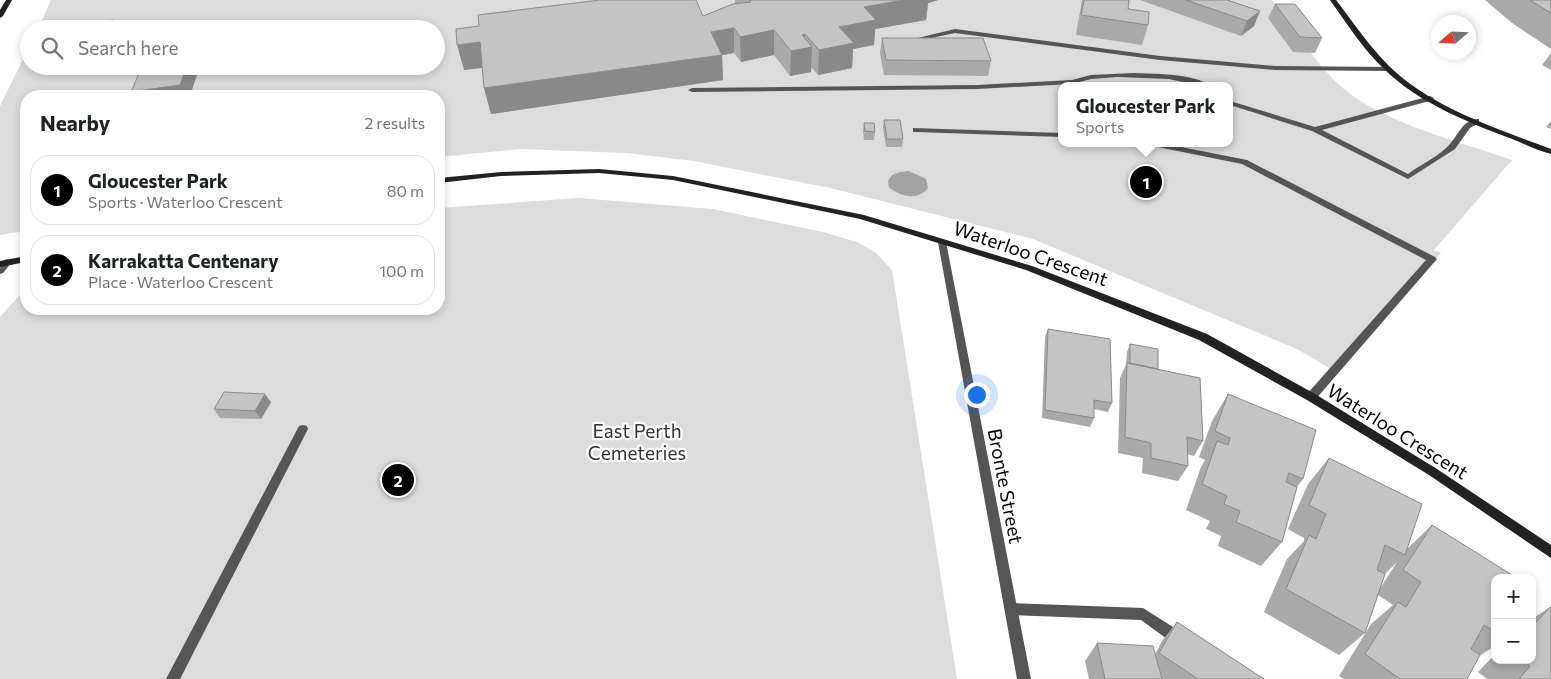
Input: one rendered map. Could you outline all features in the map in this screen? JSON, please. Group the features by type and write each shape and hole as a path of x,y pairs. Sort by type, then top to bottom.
{"street":[{"path":"0,16 9,0"},
{"path":"1333,0 1388,69 1430,98 1505,134 1551,152"},
{"path":"902,42 955,31 1160,58 1275,68 1388,69"},
{"path":"1071,82 1092,77 1163,76 1182,77 1196,82"},
{"path":"692,90 977,87 1058,82"},
{"path":"1315,129 1430,98"},
{"path":"1233,104 1315,129 1408,177 1452,148 1467,126 1476,121"},
{"path":"916,130 1058,135"},
{"path":"1168,147 1244,162 1432,259 1311,397"},
{"name":"Waterloo Crescent","path":"445,180 501,174 599,171 674,178 862,217 1029,268 1194,333 1311,397 1433,472 1551,552"},
{"name":"Bronte Street","path":"942,242 1024,679"},
{"path":"0,271 3,263 20,260"},
{"path":"173,679 303,429"},
{"path":"1012,609 1143,614 1190,646"}],"green space":[{"path":"51,0 1272,0 1317,60 1333,79 1350,94 1370,107 1417,128 1512,160 1434,250 1441,253 1336,372 1297,349 1033,239 830,188 694,161 626,153 520,149 445,156 445,90 20,90 20,232 0,235 0,106 20,65 20,75 445,75 445,20 42,20"},
{"name":"East Perth Cemeteries","path":"579,198 713,209 823,232 857,242 876,253 892,270 957,679 0,679 0,317 20,295 20,315 445,315 445,208"}],"shaded area":[{"path":"909,171 926,179 928,188 919,195 904,195 889,187 888,181 892,175"}],"building":[{"path":"600,0 696,0 703,16 733,4 751,2 750,0 904,0 864,7 876,20 839,27 854,43 819,50 805,34 802,35 812,47 791,51 774,30 740,37 734,28 711,32 722,55 484,88 480,42 457,45 456,29 479,26 478,15"},
{"path":"1084,0 1129,0 1128,9 1149,12 1148,25 1081,15"},
{"path":"1186,0 1227,0 1260,11 1247,21"},
{"path":"1530,0 1551,0 1551,13"},
{"path":"1275,4 1295,4 1322,38 1300,37"},
{"path":"882,38 983,38 991,61 886,60"},
{"path":"138,75 184,75 180,85 132,90"},
{"path":"884,120 900,120 903,139 887,139"},
{"path":"864,123 874,123 875,132 865,131"},
{"path":"1048,329 1110,339 1112,403 1094,400 1094,418 1045,410"},
{"path":"1130,344 1158,349 1158,369 1130,363"},
{"path":"1127,363 1200,378 1203,441 1187,437 1188,466 1151,458 1151,443 1125,437"},
{"path":"224,392 265,394 255,411 214,409"},
{"path":"1228,394 1316,430 1303,479 1289,473 1286,482 1297,487 1282,542 1236,522 1240,511 1224,504 1227,496 1202,484 1217,441 1228,445 1230,438 1215,431"},
{"path":"1329,458 1422,504 1405,555 1385,545 1377,570 1385,574 1365,633 1286,589 1309,535 1316,539 1326,514 1309,505"},
{"path":"1432,525 1511,574 1491,574 1491,629 1484,625 1471,649 1480,655 1467,679 1400,679 1365,654 1398,602 1406,607 1421,582 1403,570"},
{"path":"1550,607 1551,679 1519,679 1530,666 1528,664 1536,664 1536,623"},
{"path":"1177,622 1264,679 1198,679 1159,653"},
{"path":"1097,643 1153,646 1162,679 1105,679"}],"place":[{"name":"Gloucester Park","path":"1146,182"},
{"name":"Karrakatta Centenary","path":"398,480"}]}
